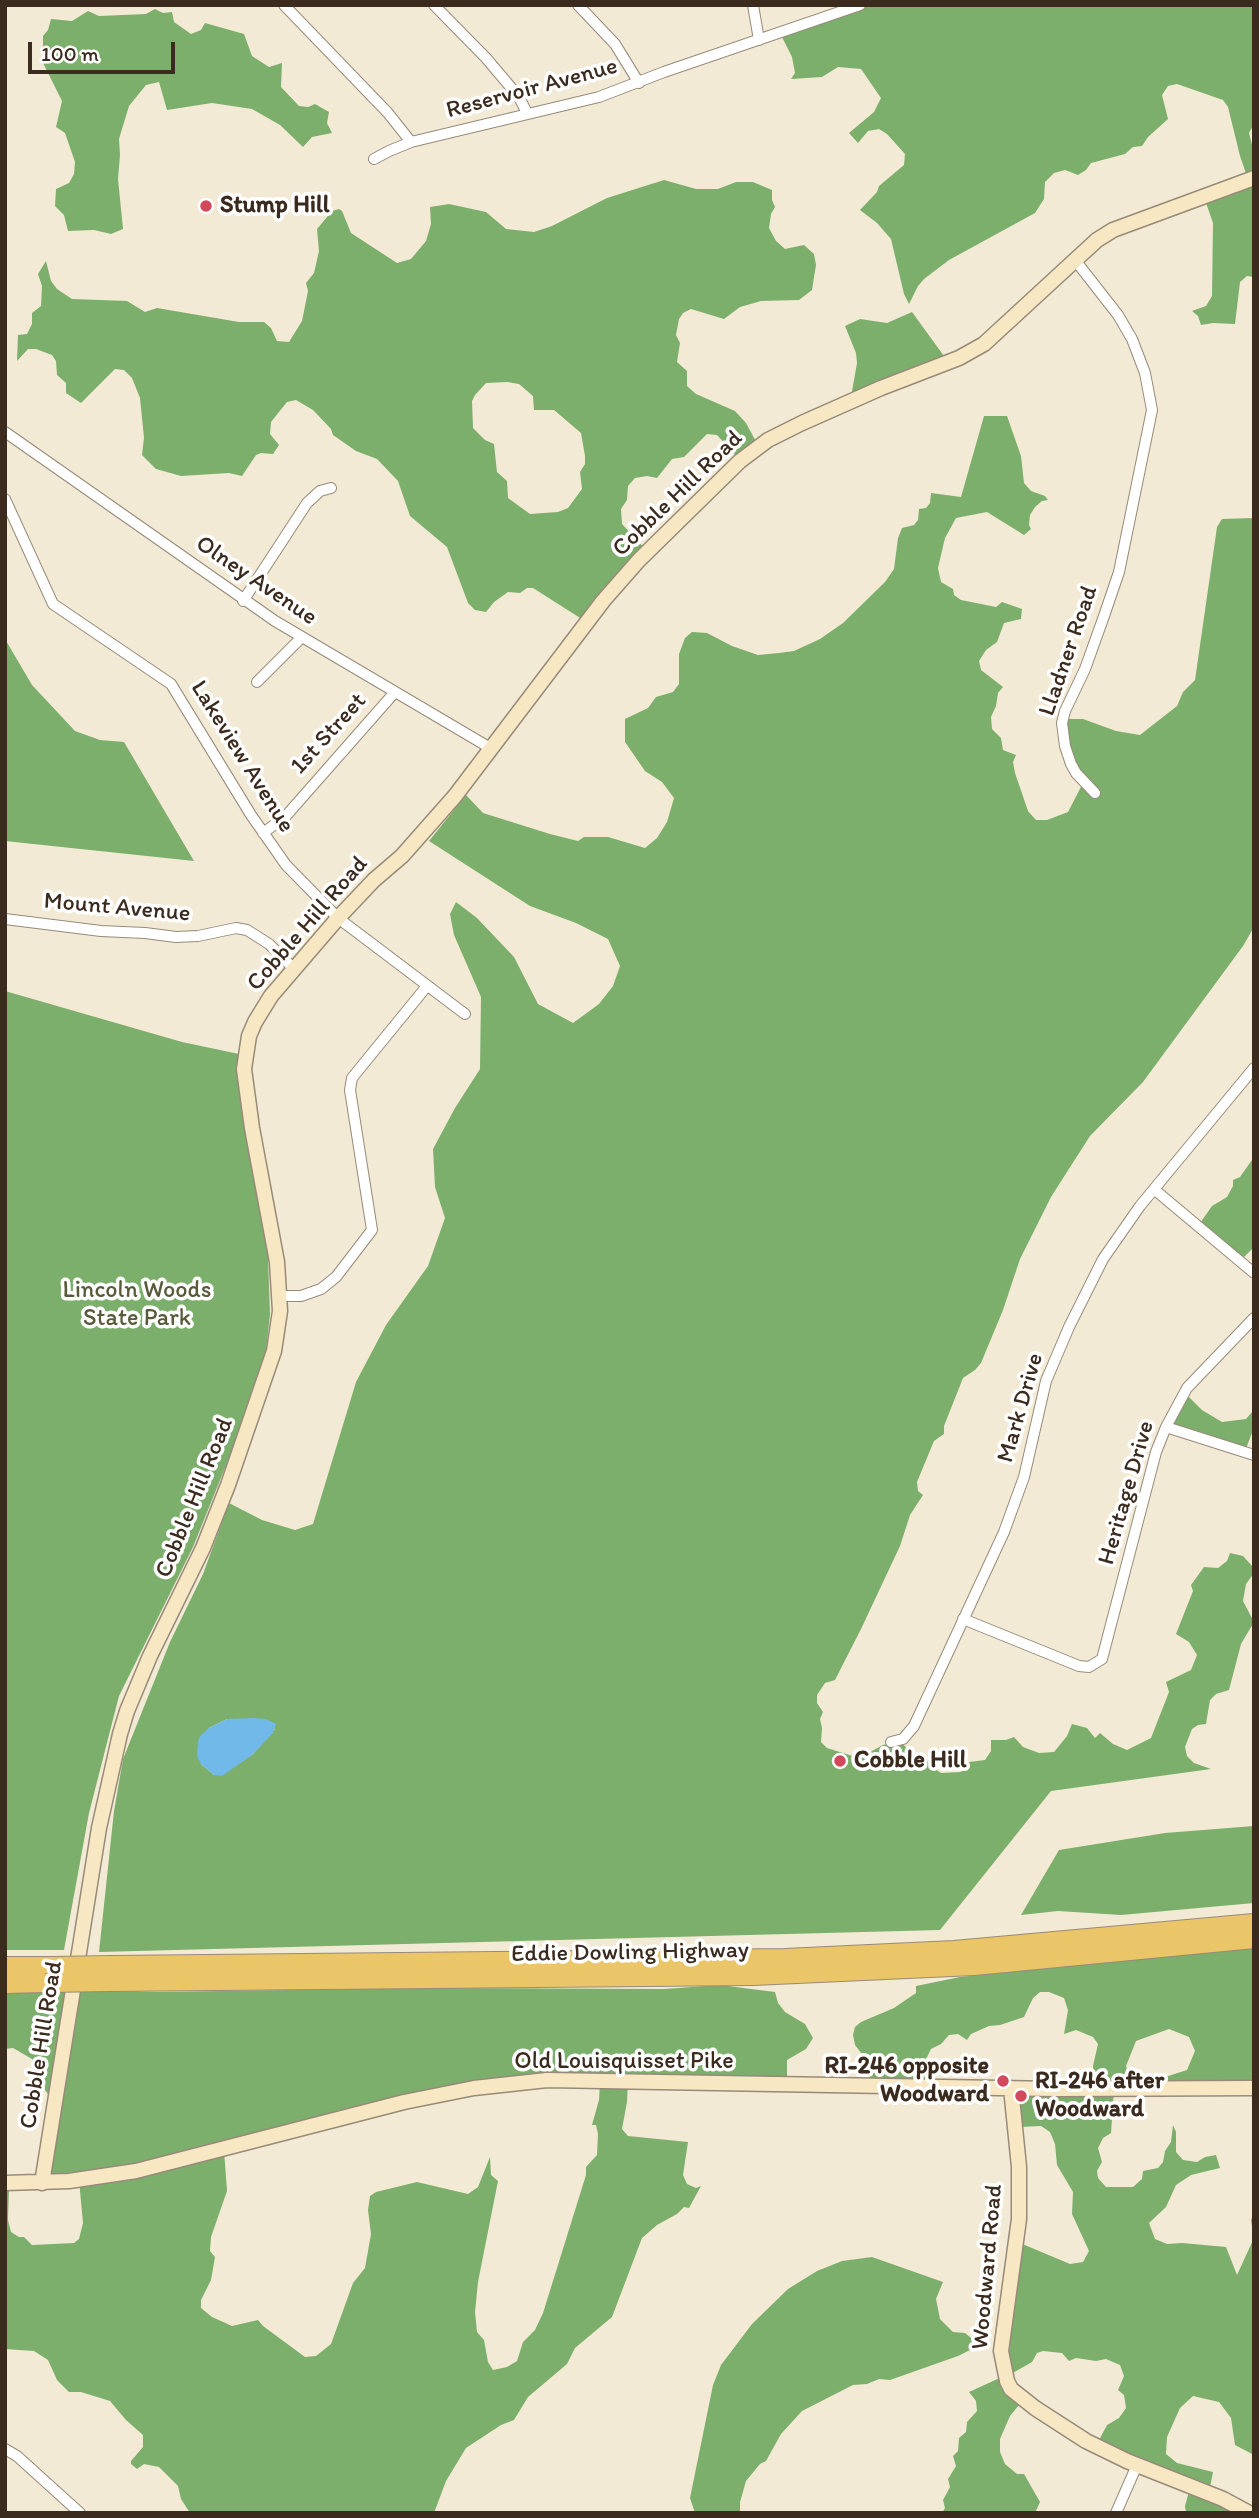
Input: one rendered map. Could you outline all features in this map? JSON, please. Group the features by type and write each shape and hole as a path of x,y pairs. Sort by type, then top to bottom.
{"highway":[{"name":"Eddie Dowling Highway","path":"110,1974 785,1958 954,1950 1254,1923"},
{"name":"Eddie Dowling Highway","path":"5,1966 48,1974 753,1976 974,1966 1254,1939"},
{"name":"Eddie Dowling Highway","path":"5,1984 48,1974"}],"street":[{"path":"284,5 363,86 411,142"},
{"path":"434,5 486,58 519,97 527,113"},
{"path":"578,5 615,44 639,83"},
{"path":"753,5 759,40"},
{"name":"Reservoir Avenue","path":"374,159 411,142 599,97 860,5"},
{"name":"Cobble Hill Road","path":"42,2183 99,1828 117,1744 137,1686 202,1548 228,1485 274,1352 279,1296 277,1262 244,1069 249,1035 254,1022 271,996 338,918 438,817 603,601 672,527 740,461 768,440 794,427 881,388 959,359 984,344 1074,260 1113,230 1254,178"},
{"name":"Lladner Road","path":"1074,260 1118,315 1139,352 1153,410 1119,572 1085,669 1065,710 1062,723 1071,764 1076,774 1095,793"},
{"name":"Olney Avenue","path":"5,432 243,601 492,749"},
{"path":"243,601 307,503 320,491 331,488"},
{"name":"Lakeview Avenue","path":"5,499 53,604 171,684 263,833 286,864 338,918 465,1014"},
{"path":"257,682 302,638"},
{"name":"1st Street","path":"263,833 285,817 395,692"},
{"name":"Mount Avenue","path":"5,919 176,937 198,936 236,928 247,930 269,944 294,969"},
{"path":"279,1296 302,1296 321,1289 336,1277 372,1230 350,1090 352,1078 427,986"},
{"name":"Mark Drive","path":"891,1742 904,1739 914,1726 1014,1506 1024,1477 1042,1393 1069,1327 1117,1237 1254,1068"},
{"path":"1155,1190 1254,1273"},
{"name":"Heritage Drive","path":"963,1619 1063,1661 1079,1666 1097,1664 1105,1652 1156,1452 1166,1427 1187,1388 1254,1318"},
{"path":"1166,1427 1254,1455"},
{"name":"Old Louisquisset Pike","path":"5,2183 42,2183 136,2171 404,2102 504,2084 568,2080 1011,2088 1254,2088"},
{"name":"Woodward Road","path":"1011,2088 1019,2167 1020,2219 1001,2351 1007,2381 1018,2394 1086,2441 1137,2465 1216,2496 1249,2513"},
{"path":"5,2449 17,2456 80,2513"},
{"path":"1116,2513 1137,2465"}],"green space":[{"path":"850,5 1254,5 1254,124 1249,133 1254,152 1254,277 1247,276 1240,282 1235,324 1201,325 1198,316 1192,311 1206,306 1212,296 1213,223 1205,200 1249,182 1228,107 1223,100 1177,84 1168,86 1162,95 1168,119 1142,146 1133,147 1125,154 1091,163 1078,175 1065,170 1054,173 1045,182 1044,199 1035,213 949,260 924,279 909,304 904,294 891,239 877,223 860,210 877,192 879,186 904,165 905,154 879,129 868,131 858,143 849,133 874,112 881,98 861,69 838,67 822,77 791,79 795,73 792,57 780,33"},
{"path":"155,9 163,13 172,12 174,22 191,34 201,30 205,23 244,34 252,56 269,67 282,63 281,87 299,106 308,107 315,104 329,112 327,123 332,133 312,137 303,147 280,125 252,109 212,103 167,110 159,82 146,85 129,106 119,139 118,179 123,229 111,234 94,230 68,231 64,215 55,206 56,189 69,183 74,174 75,162 65,133 56,127 62,101 43,63 43,36 51,19 72,21 88,11 99,16 146,14"},
{"path":"664,180 696,189 718,189 736,182 753,182 772,190 775,207 769,228 776,241 785,249 804,245 814,254 816,265 812,290 799,300 761,301 740,307 724,319 691,309 679,319 676,335 680,343 677,362 687,371 687,386 696,394 735,411 746,423 760,449 742,462 717,435 707,434 684,457 672,459 657,478 635,478 628,486 627,500 621,509 622,524 648,552 588,623 533,588 527,588 520,593 508,592 486,612 475,610 468,603 447,547 410,516 398,481 377,459 356,451 333,435 331,429 313,410 296,400 287,402 271,422 270,434 279,445 273,454 256,455 242,476 229,473 181,476 156,469 142,455 144,438 140,398 132,378 124,370 115,369 81,403 66,393 66,383 57,375 56,361 52,355 28,349 17,361 18,335 27,334 32,324 32,313 41,306 42,286 38,274 46,261 51,281 57,289 72,299 127,301 145,312 157,308 239,322 264,322 271,328 277,341 289,342 302,321 308,291 306,283 314,273 319,251 317,229 332,211 342,211 351,233 397,263 411,259 426,241 431,224 430,207 449,204 486,212 506,229 534,232 552,226 607,198","holes":["486,383 519,384 533,396 534,410 554,410 581,433 585,456 585,464 580,472 582,489 568,508 558,512 530,514 508,498 507,481 497,472 494,444 485,440 473,428 472,401"]},
{"path":"912,312 949,363 851,397 857,363 856,353 845,326 860,319 887,323"},
{"path":"984,416 1007,416 1021,456 1024,483 1031,491 1045,496 1048,500 1035,507 1030,515 1031,529 1024,535 987,512 956,518 945,538 938,568 941,582 953,589 954,595 961,600 996,607 1002,602 1022,609 1021,619 1004,623 997,642 986,650 979,661 981,670 1003,687 998,693 991,717 992,729 1001,738 1003,750 1016,755 1013,762 1015,773 1028,811 1036,820 1047,820 1068,812 1083,783 1073,769 1065,719 1083,719 1116,731 1140,735 1177,706 1183,692 1195,680 1217,527 1222,519 1254,518 1254,927 1243,946 1143,1082 1090,1136 1051,1197 1020,1259 981,1363 963,1378 944,1426 944,1434 934,1441 917,1482 918,1491 923,1495 910,1515 900,1546 861,1629 835,1680 825,1683 817,1695 817,1703 823,1712 820,1719 821,1742 827,1748 859,1758 883,1745 900,1741 915,1757 929,1759 932,1767 941,1773 961,1772 969,1762 985,1760 991,1751 991,1740 1014,1737 1023,1747 1039,1753 1054,1752 1067,1736 1072,1724 1087,1728 1095,1738 1100,1733 1113,1744 1127,1750 1151,1738 1169,1692 1166,1682 1191,1670 1197,1655 1189,1642 1176,1634 1193,1591 1191,1585 1204,1567 1218,1568 1227,1561 1230,1553 1243,1556 1254,1568 1254,1573 1246,1584 1243,1601 1254,1622 1241,1644 1229,1690 1216,1694 1210,1700 1206,1724 1192,1729 1185,1747 1187,1756 1194,1763 1211,1769 1051,1791 940,1930 99,1952 114,1811 123,1759 170,1642 203,1574 229,1503 262,1520 295,1530 313,1524 356,1382 386,1325 428,1266 445,1218 435,1187 433,1149 480,1069 481,997 454,935 450,914 456,902 477,918 514,957 538,1004 573,1023 599,1004 613,986 620,966 608,939 576,923 530,906 429,841 466,795 483,813 550,834 578,841 584,837 608,837 645,848 657,838 667,822 674,798 662,782 645,771 625,742 625,719 648,708 656,697 673,692 679,684 679,654 685,638 692,632 707,633 758,655 794,651 820,639 843,623 885,582 894,569 902,528 914,525 918,520 919,509 926,508 930,503 931,493 961,497","holes":["227,1719 275,1729 252,1755 214,1775 201,1764 209,1728"]},
{"path":"5,639 32,685 75,731 100,740 124,742 194,861 5,841"},
{"name":"Lincoln Woods State Park","path":"5,991 182,1042 239,1054 238,1070 268,1257 270,1314 266,1351 233,1448 193,1547 119,1696 89,1813 64,1950 5,1950"},
{"path":"1254,1157 1254,1247 1241,1260 1198,1226 1212,1206 1227,1197 1233,1180 1240,1177"},
{"path":"1187,1395 1202,1410 1222,1422 1246,1419 1254,1406 1254,1428 1245,1451 1172,1427 1179,1406"},
{"path":"1254,1826 1254,1903 1121,1915 1058,1911 1021,1915 1059,1850 1165,1833"},
{"path":"1254,1948 1254,2093 1159,2089 1162,2078 1187,2070 1195,2051 1189,2037 1169,2029 1136,2041 1126,2066 1132,2089 1114,2090 1111,2133 1103,2138 1098,2148 1102,2162 1097,2171 1098,2178 1106,2187 1133,2187 1142,2179 1143,2171 1158,2168 1163,2162 1165,2151 1171,2142 1173,2125 1176,2132 1176,2152 1183,2160 1197,2162 1216,2155 1220,2168 1191,2175 1176,2185 1166,2207 1149,2223 1155,2239 1167,2244 1226,2247 1237,2275 1254,2238 1254,2455 1235,2445 1231,2418 1219,2402 1193,2396 1180,2408 1167,2437 1166,2454 1177,2463 1213,2472 1210,2487 1252,2513 1186,2513 1190,2488 1097,2444 1107,2425 1119,2418 1126,2408 1124,2395 1118,2390 1124,2376 1120,2365 1106,2359 1096,2361 1076,2358 1069,2361 1062,2353 1043,2351 1037,2353 1032,2362 1011,2374 1024,2399 1010,2416 1000,2439 1000,2452 1005,2464 1017,2474 1024,2474 1040,2502 1035,2513 942,2513 945,2508 943,2500 950,2487 948,2479 956,2466 953,2456 958,2451 959,2438 966,2432 967,2422 977,2411 976,2401 969,2392 1004,2376 1003,2361 1020,2243 1070,2264 1083,2262 1089,2251 1072,2214 1073,2192 1057,2165 1055,2144 1050,2132 1041,2126 1019,2127 1011,2091 1094,2088 1093,2066 1098,2044 1093,2037 1076,2030 1064,2034 1068,2010 1064,1998 1049,1992 1040,1992 1033,1998 1024,2017 989,2026 971,2034 967,2040 958,2034 949,2035 941,2044 931,2049 926,2059 927,2085 869,2084 868,2062 855,2045 855,2027 894,2008 916,1993 916,1986 960,1977"},
{"path":"5,1983 77,1990 158,1992 418,1988 664,1989 720,1985 775,1992 778,2003 785,2012 805,2024 813,2038 806,2049 787,2060 787,2084 628,2082 622,2129 628,2136 688,2142 683,2175 687,2184 696,2188 701,2186 689,2208 684,2207 642,2238 612,2317 575,2348 567,2364 528,2397 514,2420 501,2425 466,2448 446,2481 434,2513 190,2513 181,2499 178,2486 159,2467 144,2464 137,2469 131,2464 143,2447 143,2435 110,2401 81,2392 69,2392 57,2380 48,2360 34,2351 5,2349 5,2188 9,2188 8,2220 11,2232 24,2237 32,2245 74,2243 79,2239 83,2223 79,2180 47,2173 54,2102 33,2074 32,2059 13,2048 5,2049","holes":["600,2083 599,2100 592,2125 596,2125 598,2134 597,2155 586,2167 586,2175 543,2313 535,2330 523,2342 517,2361 507,2367 493,2370 488,2362 484,2340 477,2332 475,2312 478,2282 498,2181 491,2175 490,2157 478,2187 468,2194 417,2182 376,2192 370,2196 368,2210 371,2234 365,2268 353,2283 331,2344 316,2356 305,2357 258,2320 232,2326 212,2317 201,2308 201,2300 211,2280 215,2257 210,2251 211,2237 227,2191 224,2150 493,2085"]},
{"path":"1254,2213 1254,2238 1251,2220"},
{"path":"872,2257 943,2282 936,2299 940,2319 953,2332 965,2333 980,2345 958,2356 890,2380 879,2379 867,2384 853,2385 802,2411 781,2434 766,2461 760,2464 746,2481 740,2513 695,2513 690,2498 713,2385 721,2365 752,2324 788,2289 817,2271 842,2261"}],"water":[{"path":"227,1719 266,1719 276,1724 273,1733 252,1755 222,1776 214,1775 201,1764 197,1756 198,1742 200,1736 209,1728"}],"place":[{"name":"Stump Hill","path":"206,206"},
{"name":"Cobble Hill","path":"840,1761"},
{"name":"RI-246 opposite Woodward","path":"1003,2081"},
{"name":"RI-246 after Woodward","path":"1021,2096"}]}
